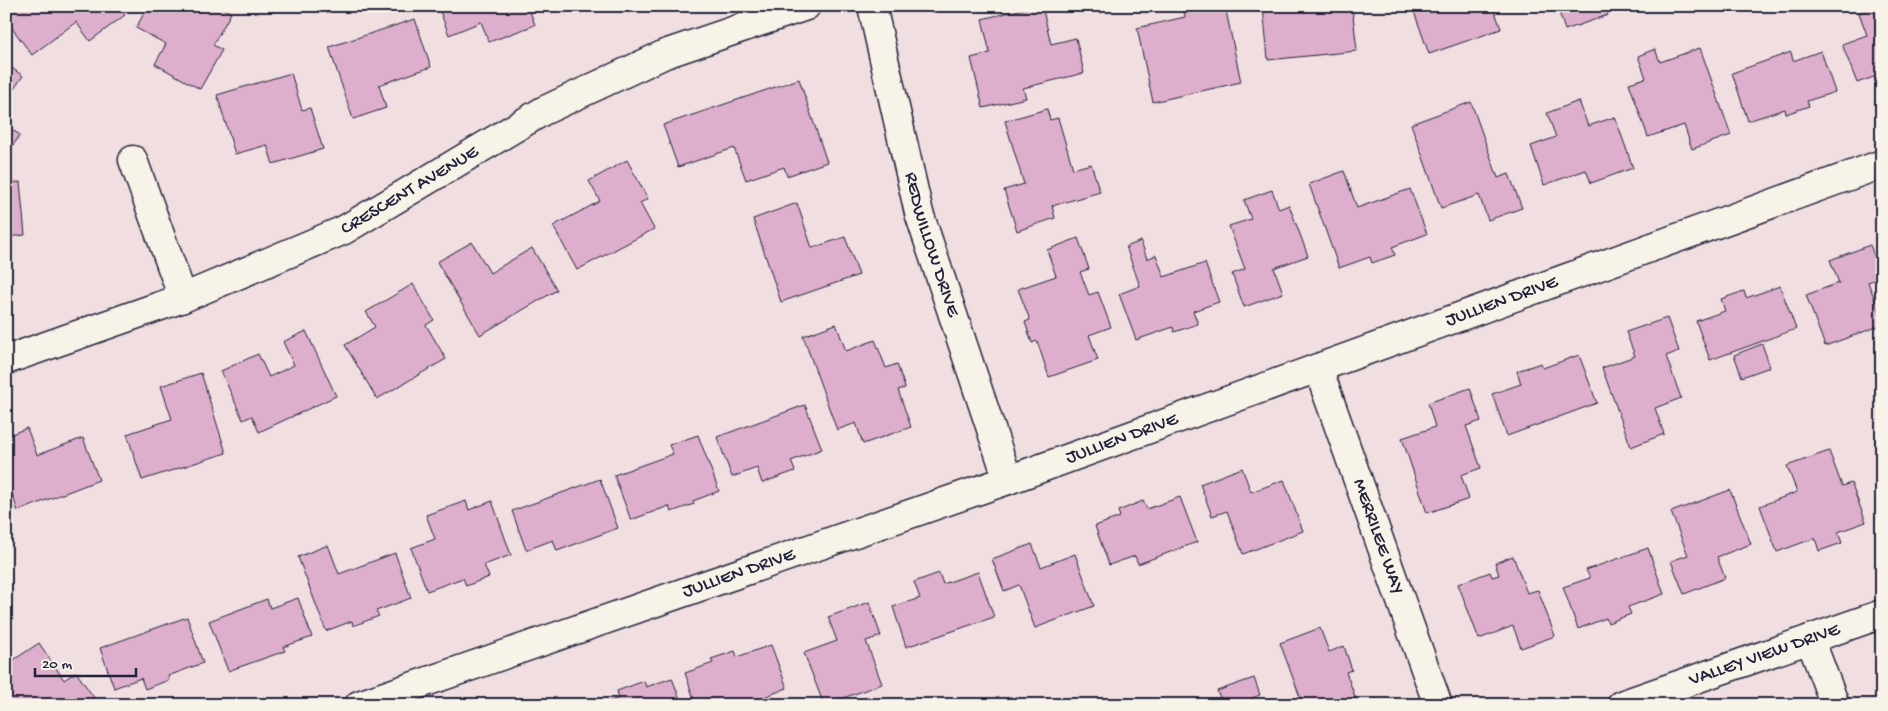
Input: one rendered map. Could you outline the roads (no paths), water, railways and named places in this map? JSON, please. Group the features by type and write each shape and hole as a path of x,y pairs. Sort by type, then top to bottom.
{"street":[{"name":"CRESCENT AVENUE","path":"6,360 183,298 344,230 552,107 665,54 806,6"},
{"name":"REDWILLOW DRIVE","path":"872,6 920,213 1008,480"},
{"path":"133,160 183,298"},
{"name":"JULLIEN DRIVE","path":"359,705 1008,480 1882,164"},
{"name":"MERRILEE WAY","path":"1318,368 1438,705"},
{"name":"VALLEY VIEW DRIVE","path":"1621,705 1882,614"},
{"path":"1810,639 1834,705"}]}
